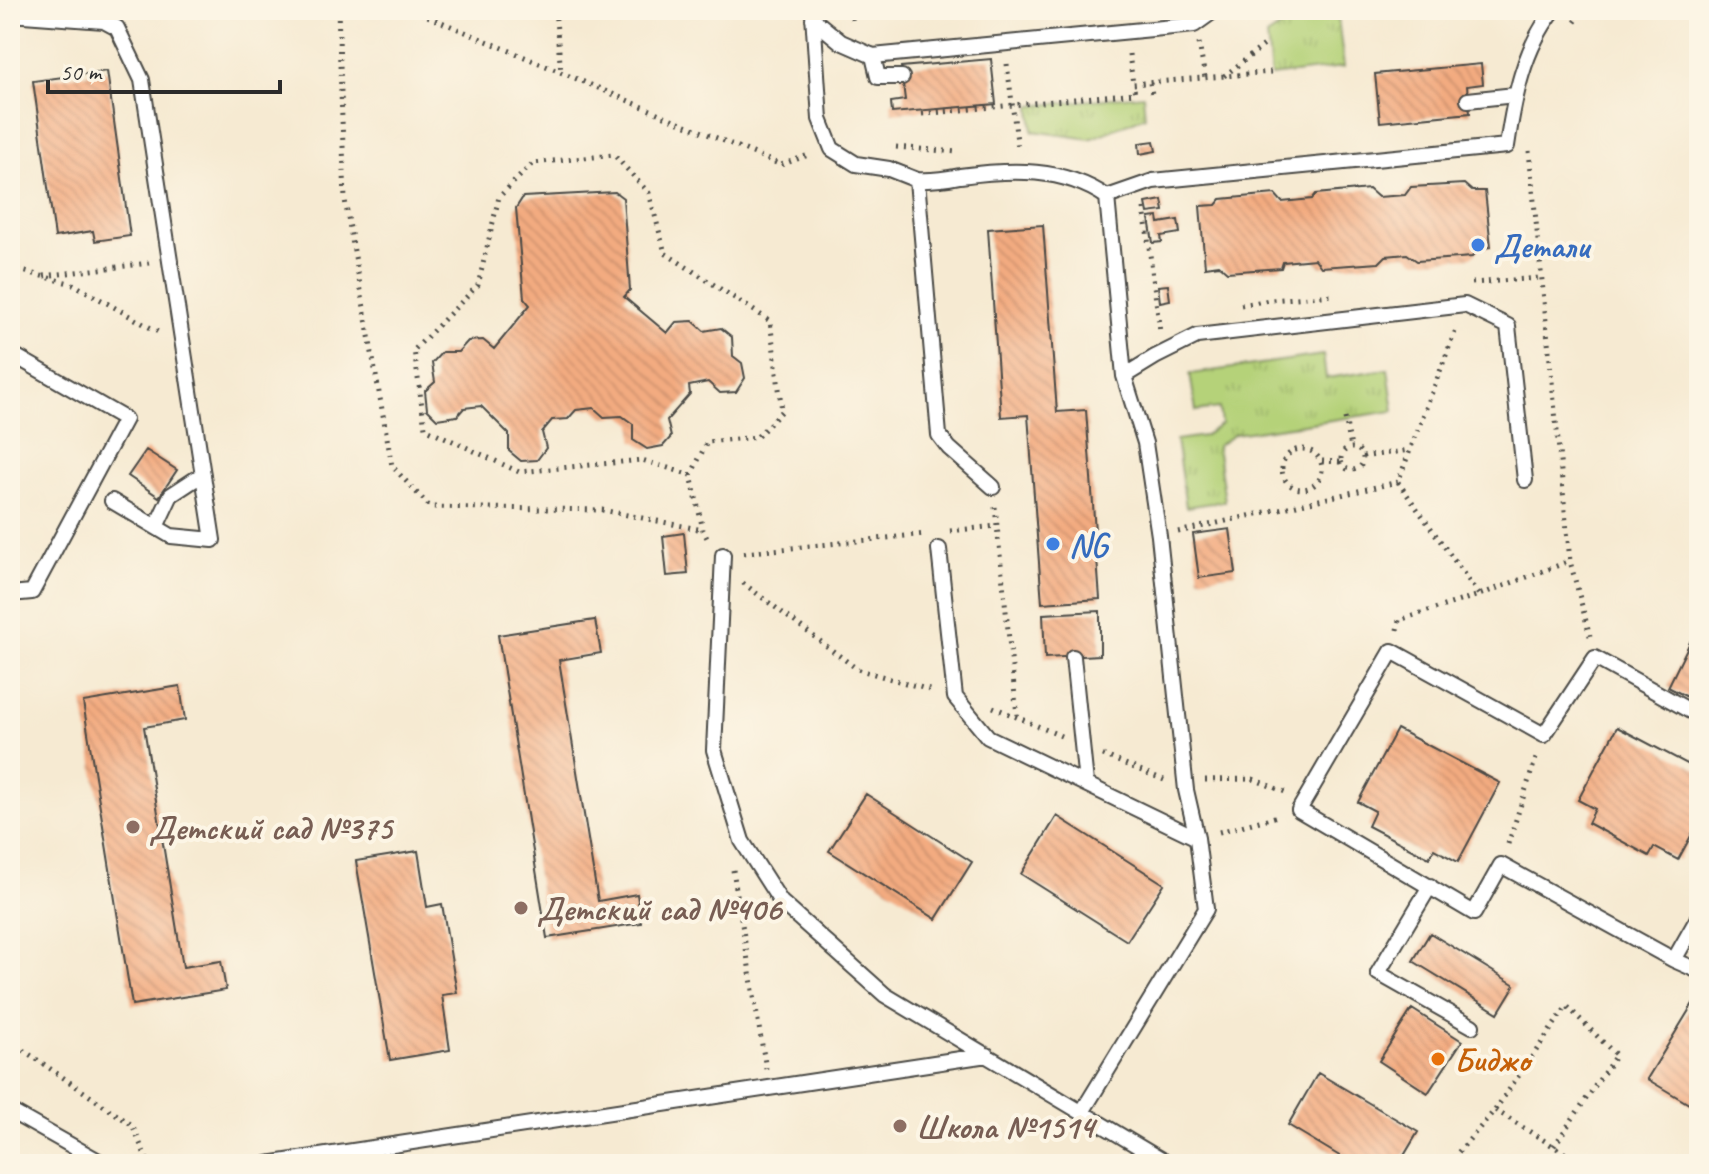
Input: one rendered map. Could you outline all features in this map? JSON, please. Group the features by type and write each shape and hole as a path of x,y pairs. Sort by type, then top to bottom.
{"lane":[{"path":"813,14 841,42 873,56 1194,25 1215,10"},
{"path":"1107,197 1153,181 1507,146 1515,95 1544,23 1554,10"},
{"path":"10,14 104,21 117,28 142,80 213,540 171,536 112,501"},
{"path":"813,14 820,119 832,149 856,164 936,182 959,176 1020,171 1061,175 1092,186 1107,197 1124,376 1145,443 1159,536 1185,781 1197,838 1206,909 1082,1112"},
{"path":"873,56 878,77 902,77"},
{"path":"1468,100 1515,95"},
{"path":"917,180 939,435 949,448 993,487"},
{"path":"1124,376 1197,336 1465,305 1508,326 1525,480"},
{"path":"10,353 125,419 32,592 10,594"},
{"path":"156,527 171,495 203,474"},
{"path":"939,549 955,697 988,737 1197,838"},
{"path":"723,555 714,750 742,841 781,902 885,995 1168,1164"},
{"path":"1699,716 1595,658 1544,735 1392,651 1302,805 1474,913 1501,865 1699,971"},
{"path":"1073,657 1086,783"},
{"path":"1430,886 1378,973 1472,1026"},
{"path":"1674,960 1699,916"},
{"path":"267,1164 987,1055"},
{"path":"10,1111 104,1164"}],"path":[{"path":"338,10 345,200 392,466 430,507 602,510 703,530"},
{"path":"413,10 781,165 818,151"},
{"path":"555,10 561,72"},
{"path":"1566,35 1584,10"},
{"path":"1194,25 1205,78"},
{"path":"922,114 1135,93 1126,32"},
{"path":"1004,150 1018,149 1005,43"},
{"path":"1223,77 1267,43"},
{"path":"1133,84 1271,72"},
{"path":"1150,83 1152,94"},
{"path":"1530,143 1540,278 1570,561 1595,658"},
{"path":"888,147 962,152"},
{"path":"691,475 642,460 519,472 425,428 414,350 478,285 499,197 533,163 614,155 649,193 665,253 770,321 782,411 757,437 707,442 691,475 705,539 723,555 743,584 857,669 1017,715 1165,781 1253,779 1302,805"},
{"path":"1143,199 1159,332 1169,328"},
{"path":"39,277 171,260"},
{"path":"10,268 73,284 185,347"},
{"path":"1461,284 1540,278"},
{"path":"1240,306 1270,300 1349,293"},
{"path":"1398,482 1465,305"},
{"path":"1345,418 1351,447"},
{"path":"1322,461 1321,477 1310,488 1293,488 1282,476 1283,460 1294,449 1311,449 1322,461 1340,462 1345,468 1353,470 1359,467 1363,457 1360,451 1351,447"},
{"path":"1340,462 1343,451 1351,447"},
{"path":"1363,457 1409,450"},
{"path":"1398,482 1479,595"},
{"path":"1159,536 1398,482"},
{"path":"993,487 1017,715"},
{"path":"1310,488 1312,503"},
{"path":"723,555 996,526"},
{"path":"1392,651 1399,620 1479,595 1570,561"},
{"path":"1501,865 1544,735"},
{"path":"1197,838 1302,805"},
{"path":"742,841 729,848 769,1087"},
{"path":"1448,1164 1495,1110 1567,1006 1616,1055 1554,1146"},
{"path":"10,1041 132,1125 149,1164"},
{"path":"1495,1110 1582,1164"}],"green space":[{"path":"1306,10 1337,10 1344,67 1271,76 1267,36"},
{"path":"1143,95 1145,116 1090,139 1033,131 1031,106"},
{"path":"1323,355 1326,378 1388,369 1394,411 1235,434 1217,446 1225,501 1186,507 1176,440 1204,436 1221,424 1219,408 1196,411 1190,374"}],"building":[{"path":"991,59 996,104 892,113 891,102 905,100 901,67"},
{"path":"1481,64 1483,84 1467,86 1470,113 1380,122 1375,74"},
{"path":"107,71 130,236 95,241 93,231 55,237 33,81"},
{"path":"1154,141 1156,151 1140,154 1139,143"},
{"path":"1464,184 1472,191 1485,191 1491,247 1480,248 1472,257 1417,261 1407,254 1386,256 1379,263 1321,267 1315,259 1283,262 1281,268 1227,272 1219,265 1205,267 1200,206 1216,205 1221,199 1275,194 1282,202 1312,199 1316,194 1369,189 1378,197 1405,195 1411,187"},
{"path":"615,192 623,198 630,290 624,297 667,333 676,322 693,321 704,331 721,328 732,337 733,356 742,363 745,378 736,392 720,393 708,382 689,386 690,394 667,420 671,437 663,446 647,449 633,440 633,424 622,416 604,417 594,408 576,410 568,419 552,420 542,432 546,448 537,460 521,461 509,451 509,434 481,406 464,408 457,416 437,419 427,409 425,391 435,382 432,363 442,352 458,352 468,341 483,340 494,349 530,305 524,298 516,208 523,197"},
{"path":"1162,200 1164,211 1148,213 1146,203"},
{"path":"1158,217 1159,223 1178,220 1180,233 1161,236 1162,242 1153,243 1149,218"},
{"path":"1043,225 1057,412 1086,410 1100,599 1042,603 1028,415 1001,417 988,229"},
{"path":"1168,285 1170,300 1160,302 1158,286"},
{"path":"146,450 177,470 159,497 128,476"},
{"path":"1230,529 1236,573 1199,578 1193,534"},
{"path":"684,533 688,574 667,576 663,536"},
{"path":"1100,611 1100,655 1045,658 1043,614"},
{"path":"595,620 601,653 559,660 598,901 637,894 641,923 547,938 498,635"},
{"path":"1694,634 1699,637 1699,703 1668,687"},
{"path":"180,686 185,720 144,727 183,967 221,961 226,990 132,1005 83,702"},
{"path":"1617,727 1699,770 1699,821 1678,860 1654,847 1649,856 1588,823 1595,809 1578,800"},
{"path":"1397,729 1500,783 1458,862 1434,849 1429,858 1368,826 1375,811 1358,802"},
{"path":"866,794 972,862 936,919 829,851"},
{"path":"1057,816 1164,884 1127,941 1021,874"},
{"path":"418,851 427,907 442,904 457,993 442,995 450,1050 390,1060 356,861"},
{"path":"1430,933 1515,985 1498,1013 1413,961"},
{"path":"1694,1002 1699,1006 1699,1110 1647,1079"},
{"path":"1412,1009 1462,1041 1428,1093 1379,1061"},
{"path":"1318,1073 1418,1132 1399,1164 1353,1164 1288,1125"}],"place":[{"name":"Детали","path":"1478,245"},
{"name":"NG","path":"1053,544"},
{"name":"Детский сад №375","path":"133,827"},
{"name":"Детский сад №406","path":"521,908"},
{"name":"Биджо","path":"1438,1059"},
{"name":"Школа №1514","path":"900,1126"}]}
